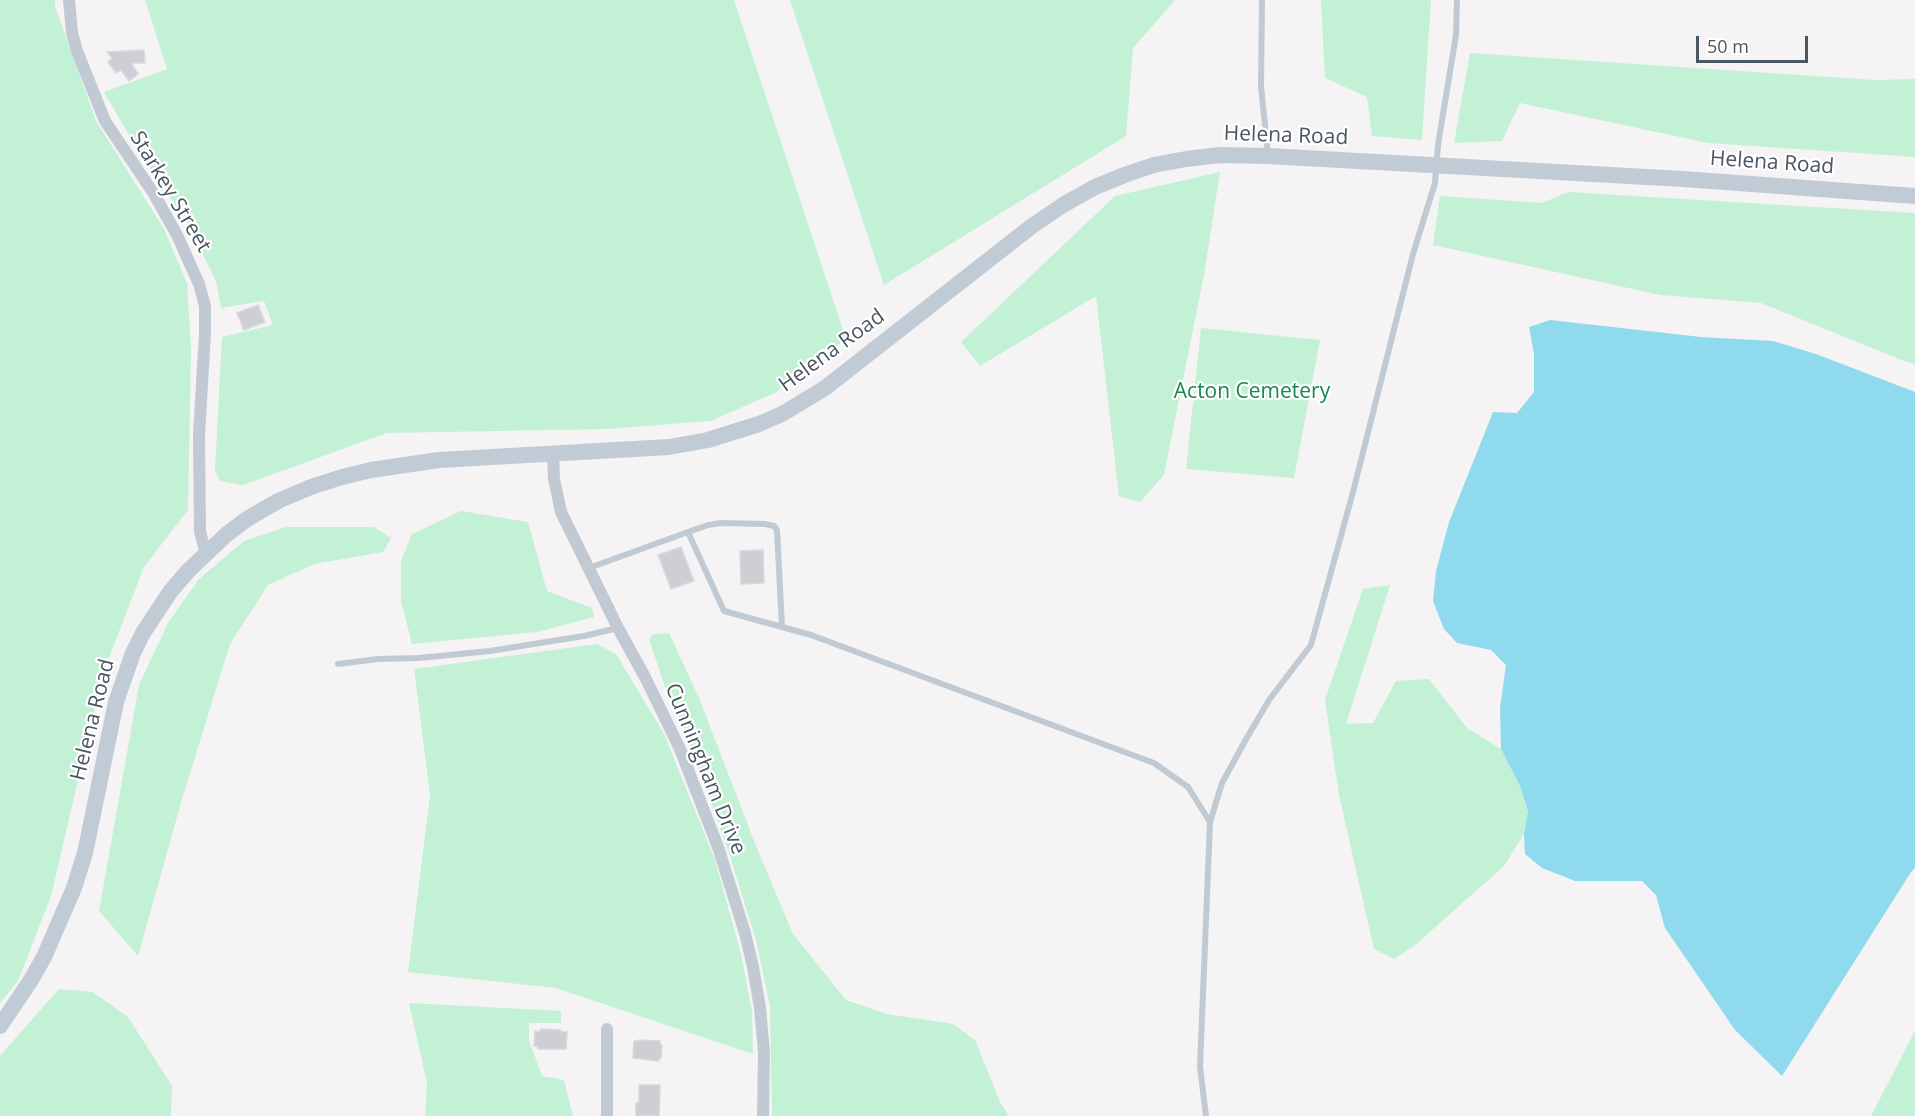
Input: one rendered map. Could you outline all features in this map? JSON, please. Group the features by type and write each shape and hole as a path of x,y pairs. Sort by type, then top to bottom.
{"main road":[{"name":"Helena Road","path":"0,1026 44,957 74,888 91,825 116,702 133,653 155,612 188,571 227,534 278,501 342,477 404,464 669,447 717,437 759,424 782,414 825,388 1032,226 1063,205 1095,187 1127,174 1154,165 1186,159 1268,156 1490,167 1694,179 1915,196"}],"street":[{"name":"Starkey Street","path":"69,0 72,33 77,51 105,121 154,194 177,234 200,284 205,306 206,334 199,434 200,532 206,554"},
{"name":"Cunningham Drive","path":"553,454 554,479 561,513 680,749 709,820 745,933 760,1008 764,1053 763,1116"},
{"path":"607,1029 607,1116"}],"lane":[{"path":"1262,0 1261,86 1268,156"},
{"path":"1206,1116 1200,1067 1210,822 1222,783 1245,741 1269,700 1311,645 1353,492 1413,254 1435,183 1438,145 1456,35 1458,0"},
{"path":"588,568 708,525 721,523 774,526 777,530 782,627"},
{"path":"688,532 724,610 811,635 1154,763 1188,787 1210,822"},
{"path":"338,664 490,651 584,636 618,628"}],"green space":[{"path":"0,0 55,0 55,6 96,121 164,229 187,283 191,348 188,510 144,567 103,673 51,896 18,981 0,1003"},
{"path":"145,0 734,0 846,339 775,393 710,421 606,429 387,433 243,485 220,481 215,470 222,337 273,325 264,301 221,308 216,281 188,224 133,142 104,92 167,69"},
{"path":"790,0 1175,0 1133,48 1126,136 884,285"},
{"path":"1321,0 1431,0 1422,140 1372,136 1367,97 1325,78"},
{"path":"1470,53 1875,80 1915,79 1915,157 1708,143 1520,103 1502,141 1454,143"},
{"path":"1220,172 1204,275 1164,475 1140,502 1119,496 1096,296 980,366 961,342 1115,196"},
{"path":"1568,192 1915,213 1915,364 1761,303 1660,295 1433,245 1440,196 1542,203"},
{"name":"Acton Cemetery","path":"1201,328 1320,340 1294,478 1186,469"},
{"path":"461,511 528,522 547,591 592,608 594,617 537,632 412,644 401,601 401,561 412,534"},
{"path":"286,527 374,527 391,538 383,552 314,564 268,585 230,644 182,799 138,956 99,911 139,685 168,623 199,579 244,541"},
{"path":"1390,585 1346,724 1373,723 1396,681 1429,679 1467,728 1501,749 1520,786 1528,811 1524,834 1504,866 1414,946 1394,959 1374,949 1339,795 1325,700 1363,589"},
{"path":"669,633 699,698 756,846 793,934 846,1000 887,1014 953,1024 975,1040 1001,1104 1009,1116 772,1116 770,1006 756,940 729,853 685,730 667,693 649,639 653,634"},
{"path":"597,644 616,654 664,734 715,860 741,954 752,1011 753,1054 556,988 408,972 430,795 414,669"},
{"path":"59,989 93,992 128,1017 172,1086 171,1116 0,1116 0,1056"},
{"path":"409,1003 561,1011 561,1023 529,1023 529,1040 542,1076 564,1080 573,1116 425,1116 427,1083"},
{"path":"1915,1031 1915,1116 1871,1116"}],"water":[{"path":"1550,320 1701,337 1773,341 1816,354 1915,392 1915,868 1782,1076 1735,1030 1665,928 1656,895 1642,881 1575,881 1542,868 1525,854 1524,834 1528,811 1520,786 1501,749 1500,708 1506,665 1491,650 1457,643 1444,629 1433,601 1436,571 1449,522 1493,412 1517,413 1534,392 1534,354 1529,327"}],"building":[{"path":"144,50 145,63 131,63 138,74 129,81 121,70 116,73 108,62 112,58 107,52"},
{"path":"258,305 265,322 244,330 237,313"},
{"path":"681,547 694,581 671,589 658,555"},
{"path":"763,550 764,583 741,584 740,551"},
{"path":"540,1029 567,1032 566,1049 538,1049 534,1046 535,1031 540,1032"},
{"path":"634,1041 660,1041 662,1045 659,1061 633,1058"},
{"path":"639,1085 660,1085 659,1116 636,1116"}]}
